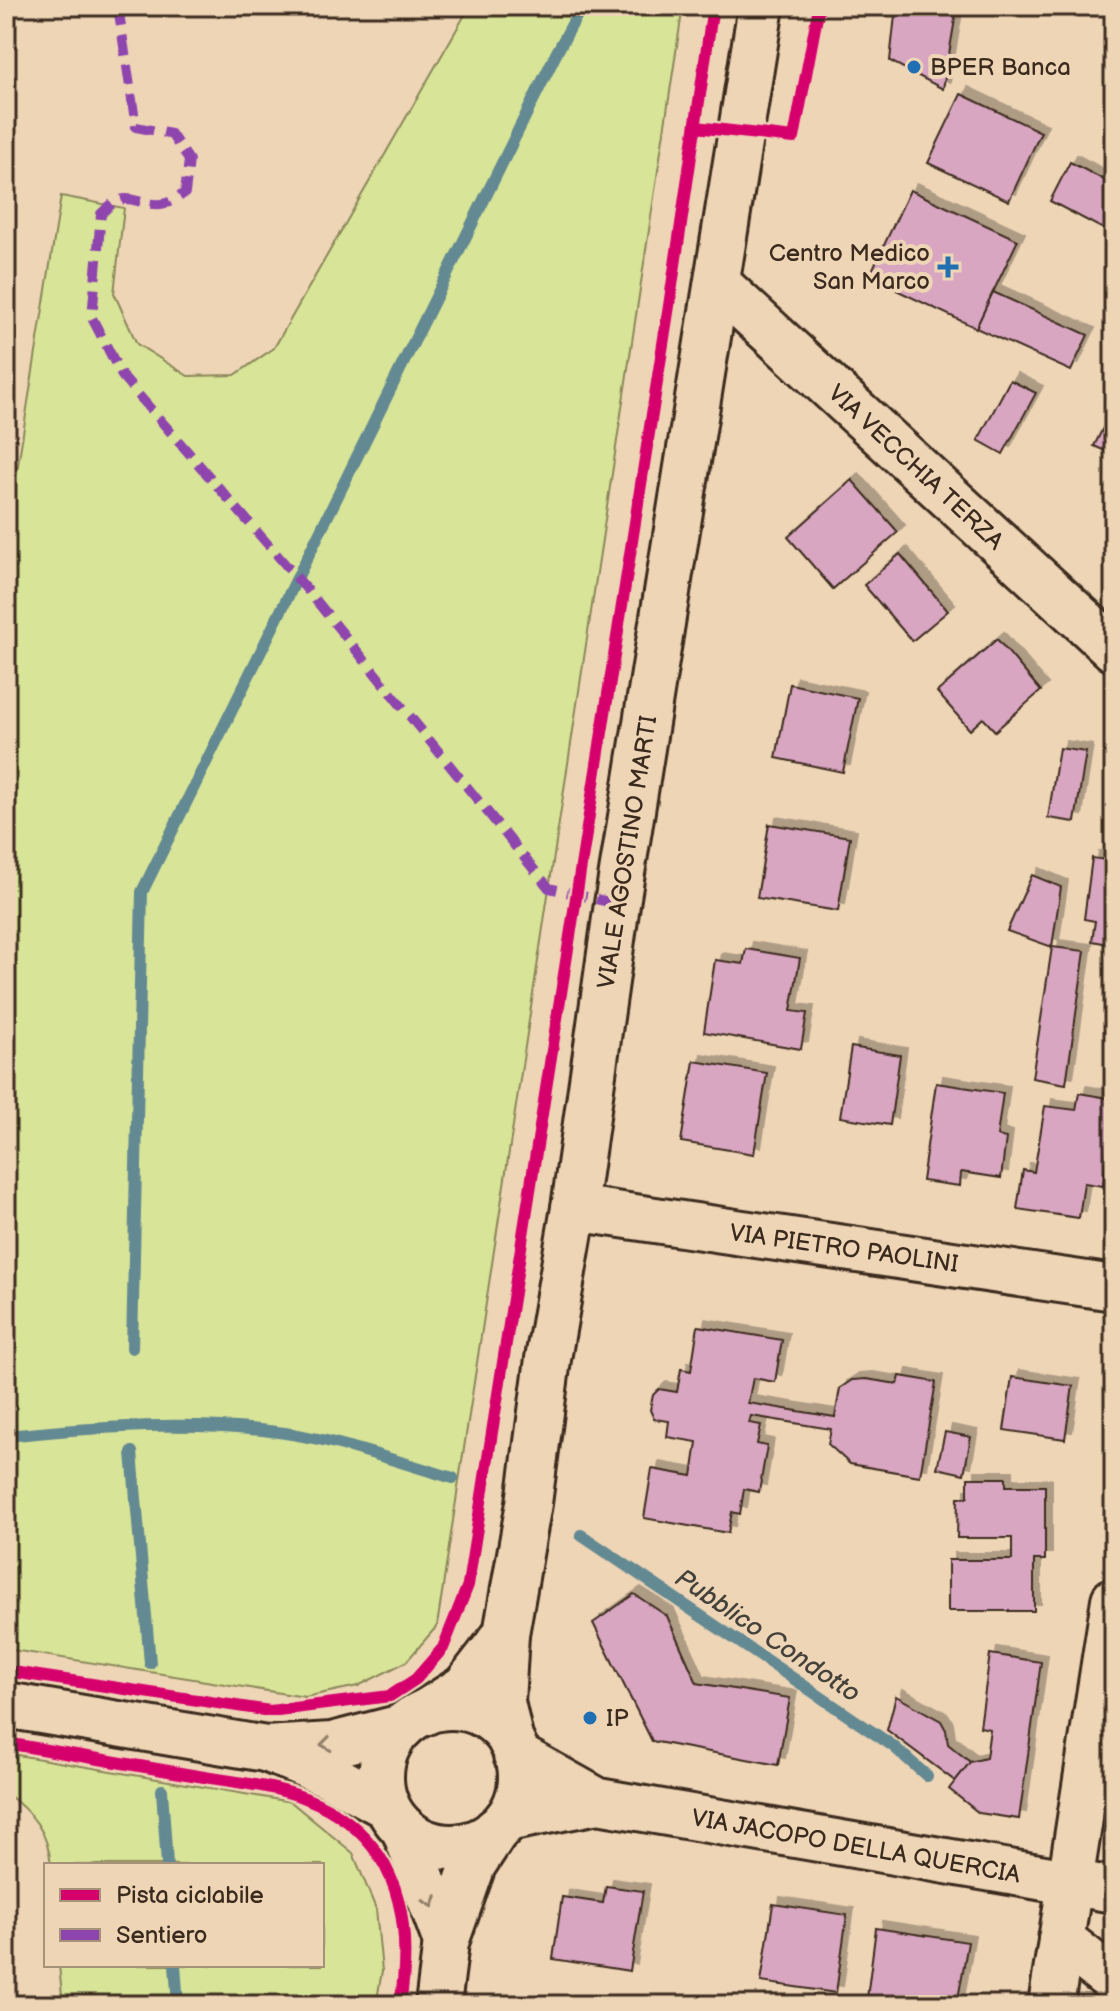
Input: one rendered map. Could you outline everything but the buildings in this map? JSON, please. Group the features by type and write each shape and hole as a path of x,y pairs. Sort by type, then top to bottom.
{"street":[{"name":"VIALE AGOSTINO MARTI","path":"514,1748 502,1702 506,1634 574,1208 617,904 761,6"},
{"name":"VIALE AGOSTINO MARTI","path":"750,71 782,6"},
{"name":"VIA VECCHIA TERZA","path":"718,284 1114,649"},
{"name":"VIA PIETRO PAOLINI","path":"574,1208 1114,1288"},
{"path":"1051,2005 1114,1600"},
{"name":"VIALE AGOSTINO MARTI","path":"413,1720 465,1687 506,1634"},
{"path":"6,1705 266,1749 327,1774 395,1817 417,1839 439,1847 455,1847 483,1840 501,1824"},
{"path":"266,1749 332,1745 413,1720 437,1708 457,1707 478,1713 497,1724 514,1748 519,1763 520,1785 514,1807 473,1865 446,1942 438,2005"},
{"path":"413,1720 390,1743 382,1761 381,1784 446,1942"},
{"name":"VIA JACOPO DELLA QUERCIA","path":"514,1748 598,1801 1114,1890"},
{"name":"VIA JACOPO DELLA QUERCIA","path":"501,1824 598,1801"},
{"path":"1061,1939 1114,1981"}],"green space":[{"path":"470,6 683,6 437,1626 406,1662 358,1686 305,1697 6,1649 6,540 61,196 124,208 114,293 137,344 188,376 235,375 274,348"},
{"path":"6,1753 291,1802 353,1853 376,1909 382,1971 376,2005 63,2005 59,1967 324,1967 324,1863 51,1863 38,1824 6,1793"}],"waterway":[{"path":"132,1348 142,892 582,6"},
{"name":"Pubblico Condotto","path":"6,1436 122,1427 241,1428 318,1439 453,1478"},
{"path":"132,1452 150,1663"},
{"name":"Pubblico Condotto","path":"581,1535 893,1746 927,1776"},
{"path":"162,1790 167,1863"},
{"path":"175,1967 178,2005"}],"marked path":[{"path":"118,6 136,127 171,134 189,160 185,193 161,204 124,199 101,214 92,318 122,376 310,593 549,888 617,904"}],"cycle path":[{"path":"6,1671 270,1711 390,1696 416,1679 443,1648 468,1585 669,306 713,6"},
{"path":"696,127 794,138 819,6"},
{"path":"6,1743 261,1786 305,1798 336,1814 361,1834 380,1857 393,1882 401,1911 404,1941 400,2005"}],"place":[{"name":"BPER Banca","path":"914,67"},
{"name":"Centro Medico San Marco","path":"948,267"},
{"name":"IP","path":"590,1718"}]}
